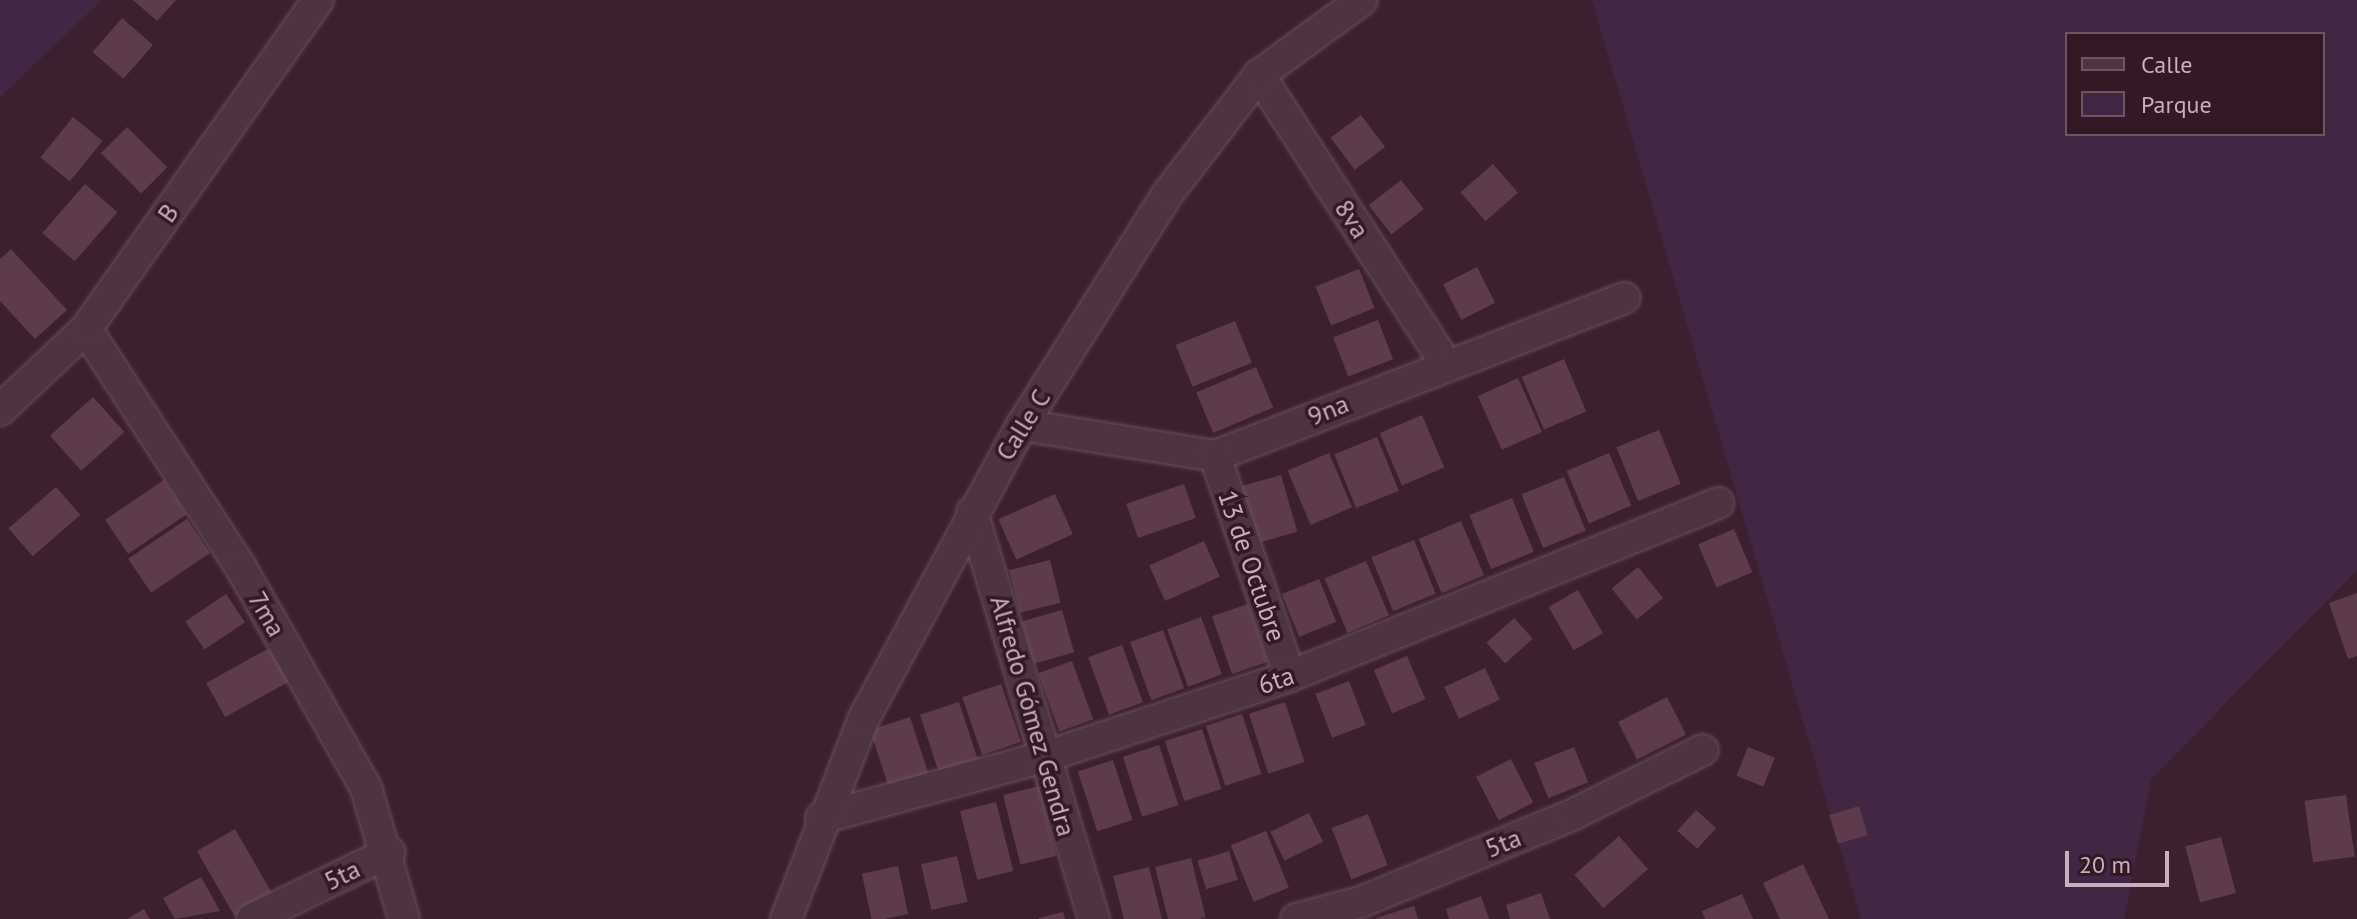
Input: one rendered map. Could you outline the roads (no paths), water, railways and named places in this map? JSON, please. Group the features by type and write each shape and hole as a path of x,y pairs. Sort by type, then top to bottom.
{"street":[{"name":"B","path":"0,410 86,329 318,0"},
{"name":"Calle C","path":"786,919 821,818 972,512 1022,425 1169,192 1259,75 1362,0"},
{"name":"8va","path":"1259,75 1445,363"},
{"name":"9na","path":"1215,456 1445,363 1625,298"},
{"name":"7ma","path":"86,329 241,568 366,788 390,852 404,919"},
{"path":"1022,425 1215,456"},
{"name":"13 de Octubre","path":"1215,456 1290,676"},
{"name":"6ta","path":"821,818 1044,757 1290,676 1718,503"},
{"name":"Alfredo Gómez Gendra","path":"972,512 1094,919"},
{"name":"5ta","path":"1296,919 1361,902 1572,815 1703,750"},
{"name":"5ta","path":"252,919 390,852"}]}
